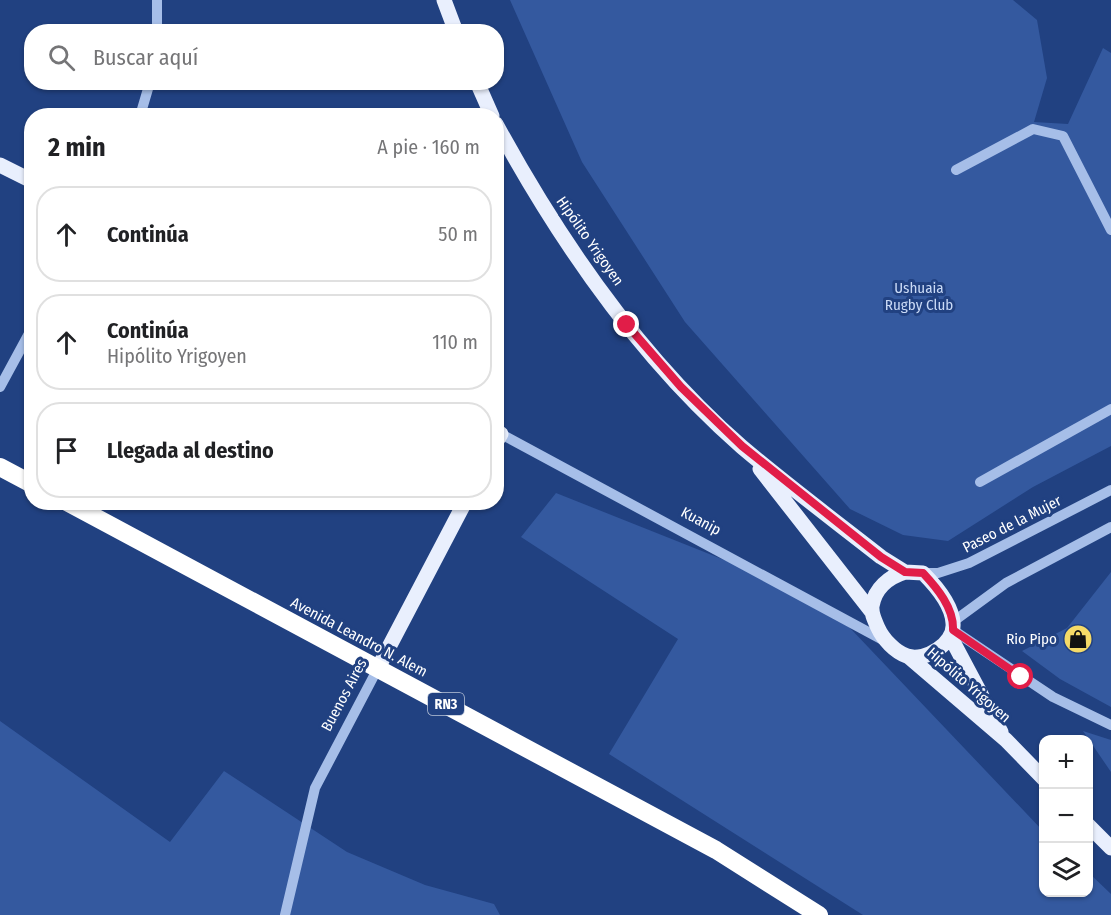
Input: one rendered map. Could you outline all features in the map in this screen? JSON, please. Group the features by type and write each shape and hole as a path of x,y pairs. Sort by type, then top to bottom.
{"highway":[{"path":"0,467 24,480"},
{"name":"Avenida Leandro N. Alem","path":"82,510 716,850 819,915"}],"main road":[{"path":"444,0 453,24"},
{"path":"481,90 488,108"},
{"name":"Hipólito Yrigoyen","path":"504,139 572,250 627,325 681,387 742,446 881,557 905,572"},
{"path":"0,165 24,177"},
{"name":"Hipólito Yrigoyen","path":"742,446 871,610"},
{"name":"Buenos Aires","path":"378,668 461,510"},
{"path":"905,572 923,573 941,595 952,629 942,646 933,652 909,657 898,651 880,633 871,610 882,586 897,575 905,572"},
{"name":"Hipólito Yrigoyen","path":"952,629 1006,740"},
{"name":"Hipólito Yrigoyen","path":"909,657 1006,740 1039,774"},
{"path":"1093,829 1111,848"}],"street":[{"path":"157,0 157,24"},
{"path":"142,108 148,90"},
{"path":"956,170 1033,129 1063,136 1111,230"},
{"path":"0,387 24,342"},
{"path":"980,482 1111,409"},
{"name":"Kuanip","path":"504,439 889,643"},
{"name":"Paseo de la Mujer","path":"923,573 938,573 969,563 1111,490"},
{"path":"1111,527 1006,583 952,629 1045,692 1111,724"},
{"name":"Buenos Aires","path":"285,915 315,788 378,668"}],"green space":[{"name":"Ushuaia Rugby Club","path":"510,0 1013,0 1037,20 1047,78 1034,122 1068,124 1103,48 1111,53 1111,446 1033,487 948,541 903,535 850,509 685,322 582,162"},
{"path":"556,493 775,580 831,608 1039,827 1039,897 1093,897 1093,877 1111,894 1111,915 863,915 609,754 678,639 521,537"},
{"name":"Rio Pipo","path":"1111,572 1111,707 1060,679 1022,651 1067,628"},
{"path":"0,721 170,842 224,771 347,852 425,885 494,904 500,915 0,915"},
{"path":"1083,731 1111,740 1111,772 1093,746 1093,735 1086,735"}],"place":[{"name":"Rio Pipo","path":"1078,639"}],"route":[{"path":"627,325 681,387 742,446 881,557 905,572 923,573 932,582 950,610 954,621 953,630 1021,677"}]}
